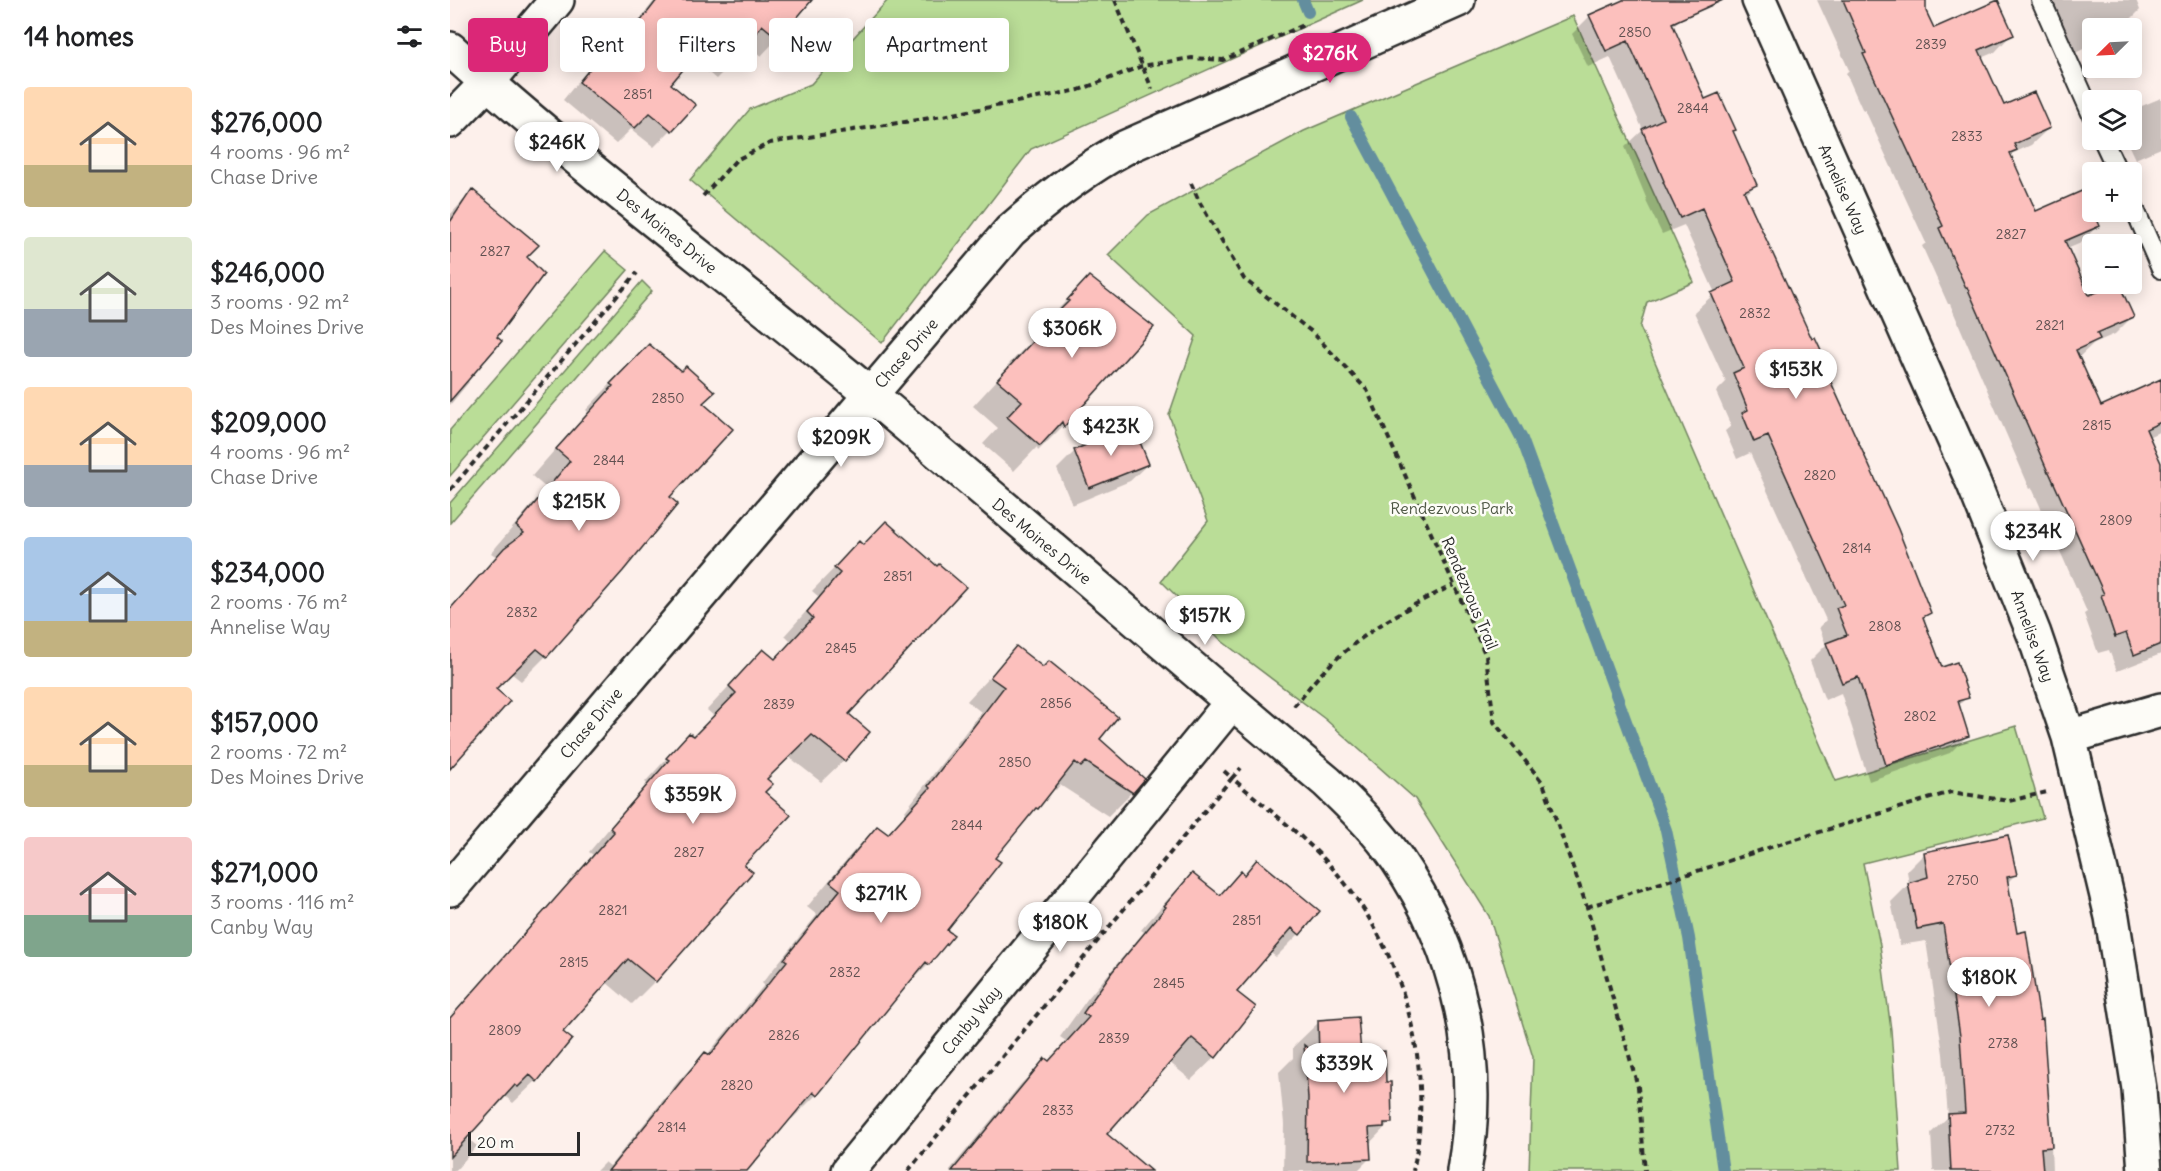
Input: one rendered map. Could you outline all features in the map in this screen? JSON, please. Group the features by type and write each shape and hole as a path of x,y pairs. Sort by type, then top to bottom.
{"street":[{"path":"450,121 487,83 557,0"},
{"name":"Chase Drive","path":"450,889 1010,231 1047,198 1101,160 1126,147 1458,0"},
{"name":"Annelise Way","path":"1759,0 1974,484 2034,634 2069,737 2112,917 2139,1089 2145,1171"},
{"name":"Des Moines Drive","path":"450,50 670,234 870,394 1355,809 1397,859 1430,915 1454,975 1468,1038 1472,1093 1470,1139 1464,1171"},
{"name":"Canby Way","path":"848,1171 1232,702"},
{"path":"2069,737 2161,710"}],"lane":[{"path":"2042,0 2082,92"},
{"path":"2140,222 2161,269"}],"path":[{"path":"1115,0 1152,89"},
{"path":"703,196 736,160 770,143 943,116 1078,90 1142,66 1192,58 1223,60 1305,25"},
{"name":"Rendezvous Trail","path":"1191,183 1244,279 1312,332 1367,390 1486,656 1494,722 1543,783 1587,907 1638,1087 1645,1171"},
{"path":"450,490 637,273"},
{"path":"1293,708 1321,674 1344,652 1398,614 1454,585"},
{"path":"909,1171 1241,768"},
{"path":"1224,771 1294,830 1325,861 1356,898 1382,941 1400,985 1416,1047 1420,1099 1413,1171"},
{"path":"1587,907 1780,844 1951,792 2009,801 2041,794"}],"green space":[{"path":"888,0 1363,0 1031,149 882,343 690,180 750,109 811,84 822,72 853,72 853,38 865,25 865,72 1009,72 1009,18 872,18"},
{"name":"Rendezvous Park","path":"1573,16 1694,282 1647,302 1640,327 1836,781 2016,726 2043,818 1863,863 1880,945 1891,1030 1901,1171 1529,1171 1533,1057 1489,916 1415,799 1325,719 1223,642 1161,581 1208,521 1169,415 1196,336 1108,255 1148,215 1304,131"},
{"path":"605,251 628,270 450,476 450,430"},
{"path":"642,281 652,291 450,523 450,503"}],"building":[{"path":"657,0 812,0 797,18 769,18 769,31 762,25 757,32 757,18 657,18 657,72 681,72 671,84 696,105 672,131 650,113 635,128 579,82 587,72 645,72 645,18 643,18"},
{"path":"1623,0 1723,0 1672,23 1705,99 1719,93 1736,130 1733,131 1757,185 1744,191 1812,339 1815,337 1829,367 1825,369 1898,529 1931,613 1923,617 1942,667 1957,662 1969,698 1958,701 1969,736 1886,765 1858,677 1842,683 1826,643 1847,635 1836,608 1844,605 1768,436 1754,442 1742,413 1748,410 1733,373 1744,368 1711,293 1735,282 1702,208 1680,218 1663,182 1642,129 1663,119 1628,41 1606,51 1589,15"},
{"path":"1843,0 1926,0 1926,11 1934,28 1998,0 2014,35 1979,50 2004,105 2034,92 2050,128 2014,144 2017,150 2010,153 2036,211 2082,191 2082,222 2098,222 2100,226 2065,241 2082,279 2082,294 2124,294 2134,317 2097,333 2100,339 2076,350 2101,406 2161,379 2161,422 2146,429 2161,463 2161,644 2134,655 2126,633 2115,637 2101,595 2104,594 1939,228 1943,226 1863,54 1866,53"},
{"path":"472,189 539,245 527,257 544,274 497,337 502,341 450,401 450,222"},
{"path":"1089,276 1154,327 1064,427 1062,422 1040,446 1007,417 1022,401 997,380"},
{"path":"649,344 681,371 686,366 715,392 703,403 733,429 670,497 678,504 547,657 537,649 496,689 510,701 450,769 450,609 504,548 524,533 516,526 570,461 556,449 613,386 610,384"},
{"path":"1133,425 1149,464 1089,488 1074,450"},
{"path":"886,521 937,566 939,564 966,587 849,714 870,732 845,761 812,735 767,779 773,784 765,792 791,815 744,865 753,872 656,982 628,959 563,1032 572,1039 537,1082 530,1075 518,1087 515,1085 450,1157 450,1018 614,832 610,828 669,760 666,758 689,733 694,736 736,693 729,686 763,649 775,659 813,618 807,612 840,573 834,568 859,541 863,545"},
{"path":"1016,646 1043,667 1049,661 1118,717 1100,739 1145,779 1133,793 1086,762 1081,767 1075,762 995,858 1001,862 947,930 954,935 929,965 926,962 817,1096 813,1092 747,1171 608,1171 705,1052 710,1055 787,961 784,959 840,890 830,882 877,826 888,834 930,788 928,786 1004,687 990,677"},
{"path":"2008,835 2017,875 2007,877 2017,933 2026,931 2040,1020 2043,1019 2052,1147 2041,1148 2043,1171 1951,1171 1948,1114 1965,1113 1960,1036 1943,924 1917,929 1908,883 1928,877 1924,852"},
{"path":"1257,859 1320,911 1300,935 1292,928 1237,992 1256,1007 1216,1058 1192,1038 1107,1134 1151,1171 952,1171 1045,1058 1049,1061 1089,1017 1083,1013 1112,972 1192,873 1220,895 1241,871 1244,875"},
{"path":"1358,1017 1361,1053 1385,1051 1386,1082 1391,1082 1392,1123 1384,1123 1384,1127 1369,1128 1371,1159 1307,1162 1308,1098 1304,1045 1319,1057 1318,1020"}],"waterway":[{"path":"1303,0 1308,12"},
{"path":"1351,117 1522,439 1666,830 1689,938 1723,1171"}]}
